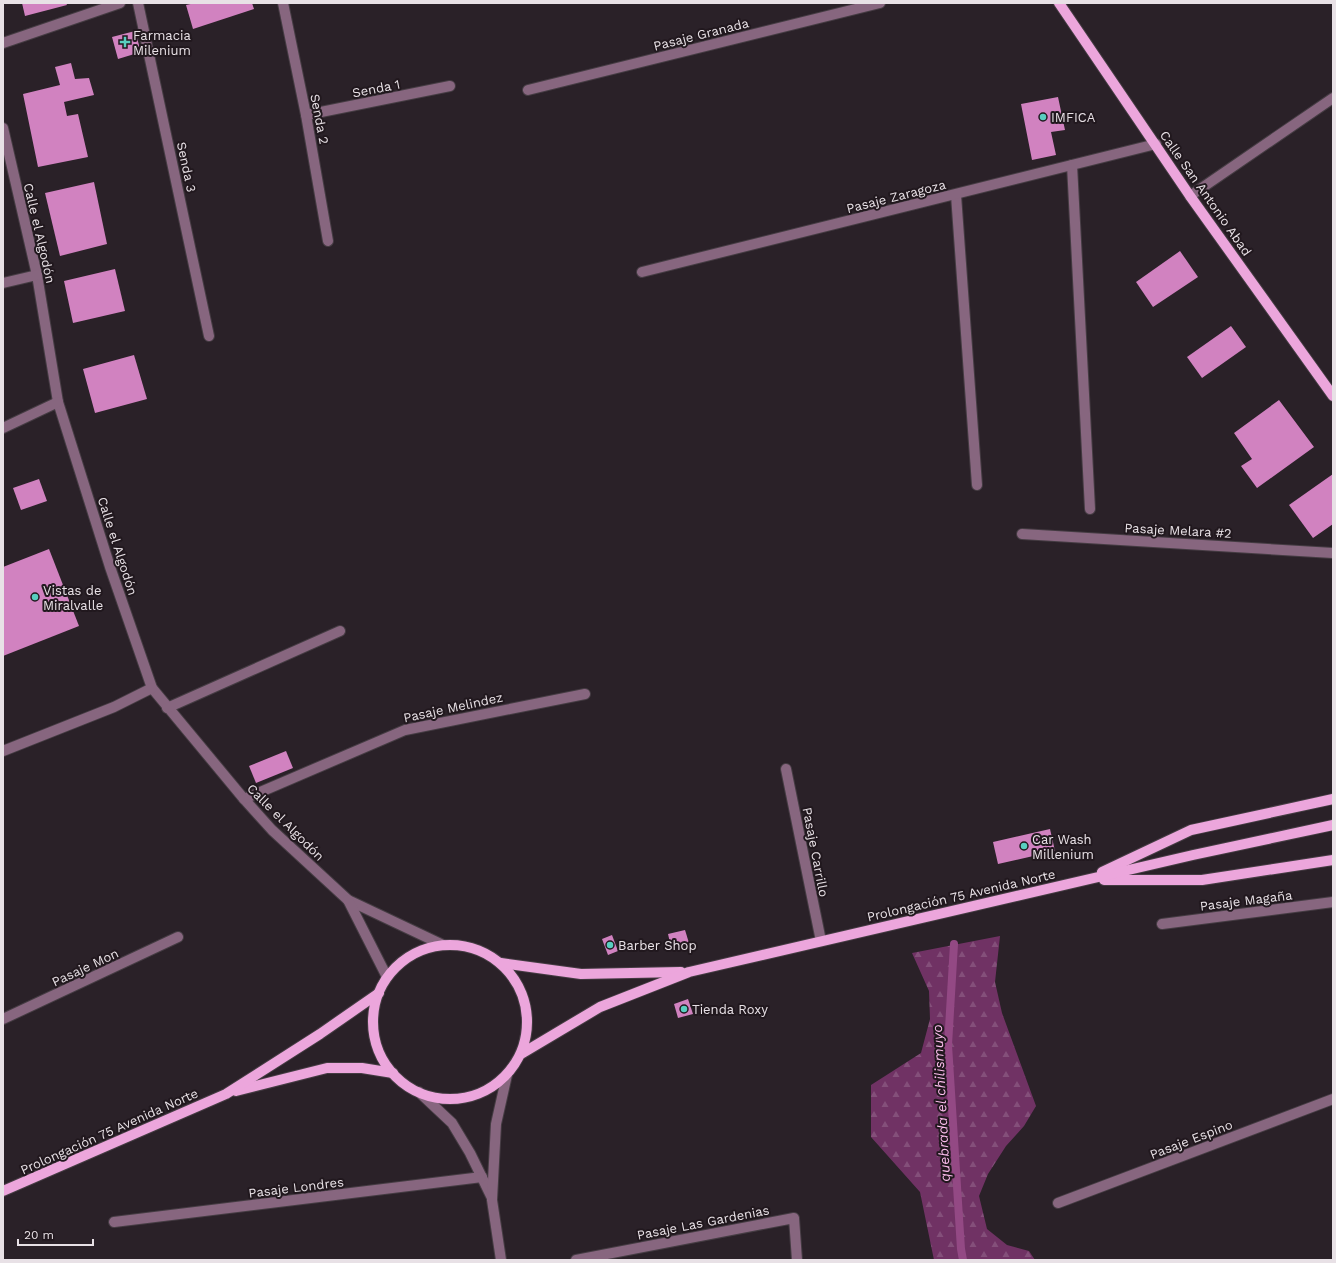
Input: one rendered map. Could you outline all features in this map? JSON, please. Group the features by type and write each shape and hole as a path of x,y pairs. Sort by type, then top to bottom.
{"main road":[{"name":"Calle San Antonio Abad","path":"1059,3 1190,196 1333,396"},
{"path":"1084,880 1191,830 1333,799"},
{"name":"Prolongación 75 Avenida Norte","path":"521,1054 600,1007 689,972 1193,855 1333,825"},
{"path":"1084,880 1202,880 1333,860"},
{"path":"444,944 464,946 484,952 501,963 517,982 526,1006 527,1030 521,1054 507,1075 488,1090 466,1098 442,1099 419,1092 405,1084 393,1073 381,1056 375,1035 374,1014 379,993 387,977 406,958 424,949 444,944"},
{"name":"Prolongación 75 Avenida Norte","path":"501,963 582,974 689,972"},
{"name":"Prolongación 75 Avenida Norte","path":"3,1191 226,1094 320,1034 379,993"},
{"name":"Prolongación 75 Avenida Norte","path":"226,1094 327,1068 362,1068 393,1073"}],"street":[{"path":"3,43 120,3"},
{"name":"Senda 3","path":"138,3 209,336"},
{"name":"Senda 2","path":"283,3 306,115 328,241"},
{"name":"Pasaje Granada","path":"528,90 880,3"},
{"name":"Senda 1","path":"306,115 450,86"},
{"path":"1190,196 1333,98"},
{"name":"Calle el Algodón","path":"3,128 5,150 37,275 58,402 110,567 152,688 167,708 272,830 348,900 444,944"},
{"name":"Pasaje Zaragoza","path":"642,272 1156,144"},
{"path":"1072,165 1090,509"},
{"path":"956,195 976,485"},
{"path":"3,283 37,275"},
{"path":"3,428 58,402"},
{"name":"Pasaje Melara #2","path":"1022,534 1333,553"},
{"path":"167,708 340,631"},
{"path":"3,751 114,707 152,688"},
{"name":"Pasaje Melindez","path":"244,799 405,730 584,694"},
{"name":"Pasaje Carrillo","path":"786,769 820,941"},
{"name":"Calle el Algodón","path":"348,900 387,977"},
{"name":"Pasaje Magaña","path":"1162,924 1333,902"},
{"name":"Pasaje Mon","path":"3,1019 178,937"},
{"path":"501,1260 492,1200 496,1124 507,1075"},
{"path":"419,1092 452,1123 470,1152 492,1200"},
{"name":"Pasaje Espino","path":"1058,1203 1333,1099"},
{"name":"Pasaje Londres","path":"114,1222 482,1178"},
{"name":"Pasaje Las Gardenias","path":"576,1260 794,1218 797,1260"}],"green space":[{"path":"1000,936 995,982 1002,1013 1036,1106 1024,1126 1006,1146 988,1174 979,1196 987,1229 1007,1245 1029,1251 1035,1260 934,1260 920,1192 871,1137 871,1085 921,1053 930,1019 929,991 912,953"}],"building":[{"path":"22,3 66,3 67,5 25,16"},
{"path":"195,3 252,3 254,9 193,29 186,5"},
{"path":"135,31 141,52 118,59 112,37"},
{"path":"71,63 75,79 89,78 94,95 64,102 67,116 78,114 88,157 38,167 23,94 60,85 55,67"},
{"name":"IMFICA","path":"1058,97 1065,130 1051,132 1056,155 1032,160 1021,104"},
{"path":"94,182 107,244 60,256 45,193"},
{"path":"1180,251 1198,277 1153,307 1136,282"},
{"path":"115,269 125,311 73,323 64,281"},
{"path":"1231,326 1246,347 1202,378 1187,357"},
{"path":"134,355 147,399 95,413 83,369"},
{"path":"1279,400 1314,447 1257,488 1241,466 1252,459 1234,433"},
{"path":"1333,474 1333,524 1313,538 1289,505"},
{"path":"39,479 47,501 21,510 13,488"},
{"name":"Vistas de Miralvalle","path":"49,549 79,626 3,656 3,567"},
{"path":"286,751 293,768 256,783 249,766"},
{"name":"Car Wash Millenium","path":"1050,829 1055,851 998,864 993,842"},
{"path":"685,930 689,943 671,947 668,934"},
{"name":"Barber Shop","path":"612,935 618,951 608,955 602,939"},
{"name":"Tienda Roxy","path":"688,999 693,1014 678,1018 674,1004"}],"waterway":[{"name":"quebrada el chilismuyo","path":"954,944 948,1045 961,1249 963,1260"}],"place":[{"name":"Farmacia Milenium","path":"125,42"},
{"name":"IMFICA","path":"1043,117"},
{"name":"Vistas de Miralvalle","path":"35,597"},
{"name":"Car Wash Millenium","path":"1024,846"},
{"name":"Barber Shop","path":"610,945"},
{"name":"Tienda Roxy","path":"684,1009"}]}
